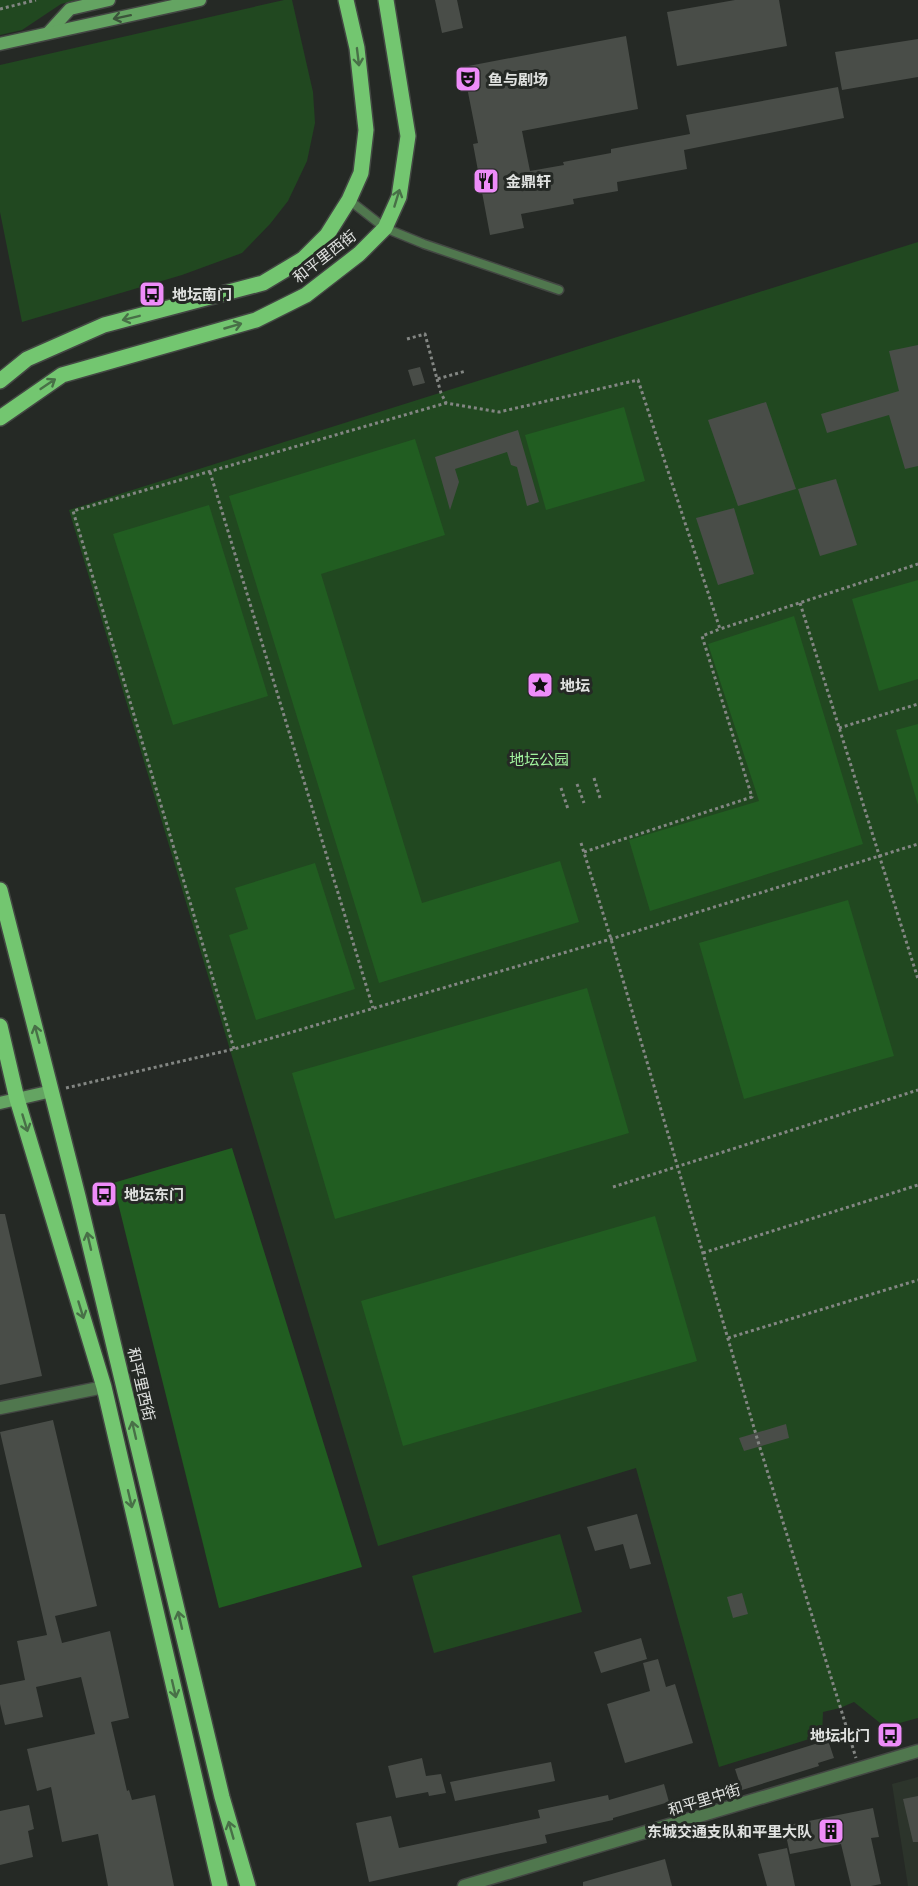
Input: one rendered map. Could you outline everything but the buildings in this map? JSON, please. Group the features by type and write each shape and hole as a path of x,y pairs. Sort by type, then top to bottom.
{"main road":[{"name":"和平里西街","path":"0,381 27,359 104,325 263,283 303,259 327,235 349,200 361,173 366,130 357,48 346,0"},
{"name":"和平里西街","path":"0,418 62,375 256,320 306,295 359,254 385,228 399,197 408,136 386,0"},
{"name":"和平里西街","path":"0,890 52,1091 222,1797 248,1886"},
{"path":"0,1026 18,1099 104,1387 220,1886"}],"street":[{"path":"48,33 70,9 109,0"},
{"path":"0,44 200,0"},
{"path":"0,1103 52,1091"},
{"path":"0,1408 104,1387"},
{"name":"和平里中街","path":"464,1886 918,1751"}],"lane":[{"path":"349,200 385,228 424,244 559,290"}],"path":[{"path":"0,9 36,0"},
{"path":"406,339 425,334 441,393 446,403"},
{"path":"437,379 466,371"},
{"path":"234,1048 73,511 446,403 499,412 638,380 720,629"},
{"path":"210,472 373,1008"},
{"path":"584,852 752,796 702,636 918,564"},
{"path":"800,603 918,979"},
{"path":"839,728 918,704"},
{"path":"594,778 600,798"},
{"path":"577,784 584,804"},
{"path":"561,789 568,809"},
{"path":"581,843 859,1768"},
{"path":"52,1091 234,1048 610,939 918,844"},
{"path":"613,1186 918,1090"},
{"path":"703,1253 918,1185"},
{"path":"728,1338 918,1280"}],"shaded area":[{"path":"918,1777 918,1886 908,1886 892,1784"}],"green space":[{"path":"0,0 78,0 61,4 22,30 0,35"},
{"path":"292,0 313,92 315,123 307,161 288,201 270,224 242,253 182,275 22,322 0,212 0,65"},
{"name":"地坛公园","path":"918,242 918,1718 885,1727 854,1702 823,1712 822,1735 719,1767 636,1468 378,1546 69,510"},
{"path":"624,407 645,481 546,510 525,435"},
{"path":"415,439 445,535 321,574 422,903 560,861 579,922 379,983 229,496"},
{"path":"209,505 268,696 173,725 113,534"},
{"path":"918,580 918,679 879,691 852,599"},
{"path":"794,616 863,844 650,911 629,840 759,801 708,644"},
{"path":"918,724 918,805 896,730"},
{"path":"315,863 355,989 256,1020 229,935 248,929 235,888"},
{"path":"848,900 894,1056 744,1099 699,943"},
{"path":"587,988 629,1133 335,1219 292,1073"},
{"path":"232,1148 362,1567 219,1608 113,1183"},
{"path":"655,1216 697,1361 403,1446 361,1301"},
{"path":"560,1534 582,1612 434,1653 412,1576"}],"place":[{"name":"鱼与剧场","path":"468,79"},
{"name":"金鼎轩","path":"486,181"},
{"name":"地坛南门","path":"152,294"},
{"name":"地坛","path":"540,685"},
{"name":"地坛东门","path":"104,1194"},
{"name":"地坛北门","path":"890,1735"},
{"name":"东城交通支队和平里大队","path":"831,1831"}]}
